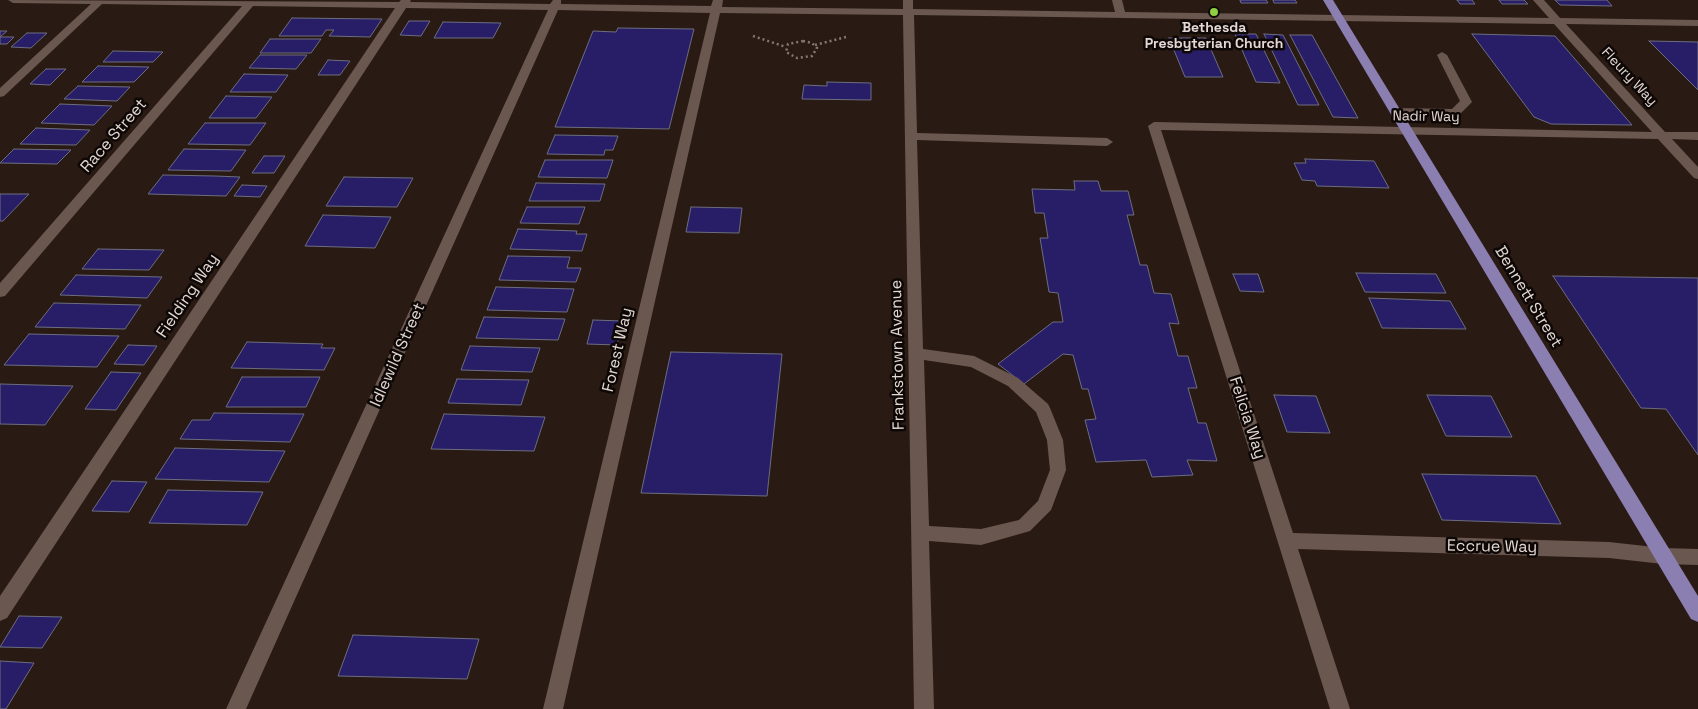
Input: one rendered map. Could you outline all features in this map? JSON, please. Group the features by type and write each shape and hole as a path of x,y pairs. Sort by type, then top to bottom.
{"main road":[{"name":"Bennett Street","path":"1328,0 1698,613"}],"street":[{"path":"13,0 909,6 1063,15 1698,23"},
{"path":"1116,0 1121,16"},
{"name":"Fleury Way","path":"1538,0 1698,175"},
{"path":"0,94 100,1"},
{"name":"Race Street","path":"0,292 252,1"},
{"name":"Fielding Way","path":"0,612 404,2"},
{"path":"1060,3 1063,15"},
{"name":"Idlewild Street","path":"236,709 556,4"},
{"name":"Forest Way","path":"553,709 717,5"},
{"name":"Frankstown Avenue","path":"909,6 910,136 924,709"},
{"path":"1396,111 1455,112 1466,102 1442,55"},
{"name":"Nadir Way","path":"1154,126 1698,136"},
{"name":"Felicia Way","path":"1154,126 1340,709"},
{"path":"910,136 1107,142"},
{"path":"915,353 974,362 1013,382 1042,408 1054,440 1058,470 1045,505 1024,526 981,537 919,533"},
{"name":"Eccrue Way","path":"1286,541 1609,550 1663,556 1698,556"}],"path":[{"path":"803,41 812,43 817,48 812,56 797,58 786,52 786,46 792,42 803,41"}],"building":[{"path":"1240,0 1266,0 1268,3 1241,3"},
{"path":"1273,0 1295,0 1297,3 1274,3"},
{"path":"1457,0 1472,0 1475,4 1460,4"},
{"path":"1499,0 1524,0 1528,4 1502,4"},
{"path":"1555,0 1607,0 1612,6 1560,5"},
{"path":"292,18 382,19 370,37 329,36 334,30 326,30 322,36 279,36"},
{"path":"409,21 430,21 421,36 400,35"},
{"path":"443,22 501,23 493,38 434,38"},
{"path":"618,28 694,29 669,129 555,127 593,31 616,32"},
{"path":"0,31 7,31 0,37"},
{"path":"27,33 47,33 31,48 11,47"},
{"path":"1235,34 1256,34 1280,83 1256,82"},
{"path":"1264,34 1283,35 1319,105 1298,105"},
{"path":"1472,34 1555,36 1632,125 1551,124 1534,117"},
{"path":"1290,35 1312,35 1358,118 1333,117"},
{"path":"0,37 14,37 7,44 0,44"},
{"path":"1169,38 1206,38 1223,77 1185,77"},
{"path":"270,39 321,39 311,53 260,53"},
{"path":"1649,41 1698,42 1698,90"},
{"path":"113,51 163,52 153,62 103,62"},
{"path":"260,55 307,55 296,69 249,68"},
{"path":"328,60 350,61 340,75 318,75"},
{"path":"98,66 149,67 134,82 82,82"},
{"path":"46,69 66,69 50,85 30,84"},
{"path":"244,74 288,75 276,92 230,92"},
{"path":"827,82 871,83 871,100 802,99 804,85 827,86"},
{"path":"78,86 130,87 117,101 64,99"},
{"path":"226,96 272,97 256,118 209,118"},
{"path":"60,104 112,106 94,125 41,123"},
{"path":"205,123 266,123 250,145 188,144"},
{"path":"36,128 90,130 76,145 20,144"},
{"path":"555,135 618,136 613,150 605,150 604,155 547,154"},
{"path":"14,149 71,150 57,164 0,163"},
{"path":"184,149 246,150 231,171 168,170"},
{"path":"264,156 285,156 274,173 252,173"},
{"path":"1305,159 1374,161 1389,188 1317,186 1315,181 1302,180 1294,163 1306,163"},
{"path":"545,160 613,160 607,178 538,177"},
{"path":"163,175 240,177 226,196 148,194"},
{"path":"344,177 413,178 397,207 326,206"},
{"path":"1074,181 1098,181 1101,191 1128,191 1134,215 1127,215 1140,265 1147,265 1154,293 1171,294 1179,324 1169,323 1178,356 1188,356 1197,388 1188,388 1198,423 1206,423 1217,461 1187,460 1193,475 1152,477 1146,460 1096,462 1085,420 1096,419 1088,389 1082,389 1073,355 1063,354 1024,384 998,364 1053,322 1063,322 1058,293 1049,292 1040,238 1048,238 1044,213 1035,213 1032,189 1075,190"},
{"path":"536,183 605,184 600,201 529,201"},
{"path":"242,185 267,186 260,197 234,196"},
{"path":"0,194 29,194 3,221 0,221"},
{"path":"527,207 585,207 579,224 520,223"},
{"path":"691,207 742,208 739,233 686,232"},
{"path":"323,215 391,217 375,248 305,246"},
{"path":"518,229 577,231 576,234 587,234 582,251 510,249"},
{"path":"98,249 164,250 149,270 82,269"},
{"path":"508,256 570,257 567,268 581,268 576,282 499,280"},
{"path":"1356,273 1436,274 1446,293 1365,292"},
{"path":"1233,274 1258,274 1264,292 1240,291"},
{"path":"76,275 162,277 147,298 60,295"},
{"path":"1553,276 1698,278 1698,455 1666,409 1641,408"},
{"path":"496,287 574,289 567,312 487,310"},
{"path":"1369,298 1450,301 1466,329 1382,328"},
{"path":"54,303 141,305 125,329 35,327"},
{"path":"484,317 565,319 558,340 476,338"},
{"path":"593,320 623,321 617,345 587,344"},
{"path":"29,334 119,336 97,367 4,365"},
{"path":"247,342 323,344 321,348 335,348 324,370 231,368"},
{"path":"128,345 157,346 144,365 114,364"},
{"path":"470,346 540,348 532,372 461,370"},
{"path":"671,352 782,354 767,496 641,493"},
{"path":"111,372 141,373 116,410 85,409"},
{"path":"242,377 320,377 306,407 226,407"},
{"path":"457,379 529,380 521,405 448,403"},
{"path":"0,384 73,386 45,425 0,424"},
{"path":"1274,395 1316,396 1330,433 1287,432"},
{"path":"1427,395 1491,396 1512,437 1446,436"},
{"path":"214,413 304,414 290,442 180,439 192,420 210,420"},
{"path":"444,414 545,417 534,451 431,449"},
{"path":"175,448 285,451 269,482 155,479"},
{"path":"1422,474 1536,476 1561,524 1442,520"},
{"path":"112,481 147,482 129,512 92,511"},
{"path":"168,490 263,492 247,525 149,523"},
{"path":"19,616 62,617 42,648 0,647"},
{"path":"353,635 479,639 467,679 338,676"},
{"path":"0,661 34,663 6,709 0,709"}],"place":[{"name":"Bethesda Presbyterian Church","path":"1214,12"}]}
